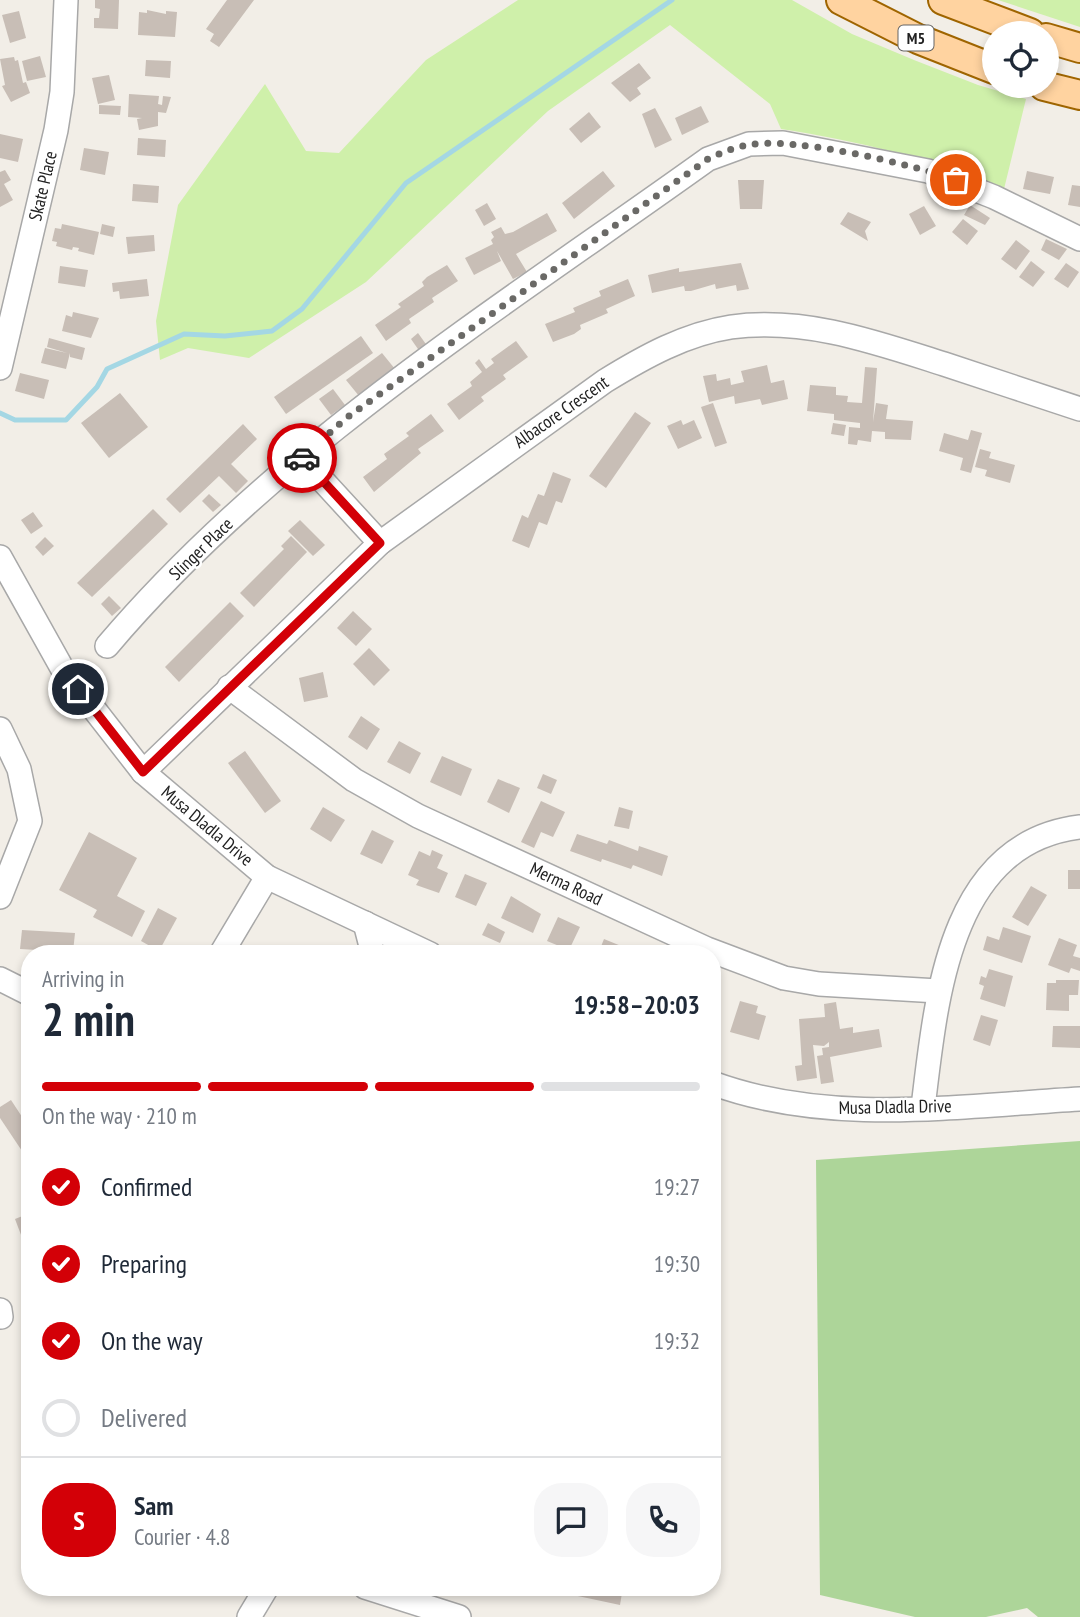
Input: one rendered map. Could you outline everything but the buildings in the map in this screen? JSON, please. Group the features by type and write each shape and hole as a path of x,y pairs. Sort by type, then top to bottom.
{"main road":[{"name":"M5","path":"841,0 918,39 982,64"},
{"path":"943,0 998,21"},
{"path":"1059,42 1080,48"},
{"path":"1059,90 1080,95"}],"street":[{"name":"Skate Place","path":"0,368 56,130 62,92 66,0"},
{"name":"Slinger Place","path":"107,646 215,533 345,419 708,159 749,144 805,146 928,171 994,197 1080,239"},
{"name":"Albacore Crescent","path":"143,772 380,543 605,381 644,357 686,338 731,327 774,325 841,333 1080,409"},
{"path":"301,457 380,543"},
{"name":"Musa Dladla Drive","path":"0,557 62,668 143,772 267,877 411,945"},
{"name":"Merma Road","path":"229,687 354,780 418,816 698,945"},
{"path":"0,729 19,769 30,821 0,897"},
{"path":"923,1107 938,991 975,893 993,871 1019,847 1046,835 1080,827"},
{"path":"226,945 267,877"},
{"path":"365,923 371,945"},
{"name":"Merma Road","path":"721,954 784,978 842,986 938,991"},
{"path":"0,979 21,990"},
{"name":"Musa Dladla Drive","path":"721,1085 828,1108 923,1107 1080,1099"},
{"path":"249,1617 262,1596"},
{"path":"389,1596 434,1613 459,1617"}],"green space":[{"path":"518,0 792,0 852,34 982,86 982,98 1026,99 1004,189 894,152 781,129 770,104 670,25 548,111 366,282 249,358 188,348 160,360 156,321 178,205 265,84 306,151 339,153 426,60"},
{"path":"998,0 1080,0 1080,27"},
{"path":"1080,1141 1080,1617 1038,1617 1027,1608 986,1617 915,1617 820,1595 816,1160"}],"waterway":[{"path":"0,413 15,420 66,420 97,387 107,369 184,334 225,336 272,331 302,309 406,183 672,0"}],"way so far":[{"path":"302,458 345,419 708,159 729,150 749,144 783,143 928,171 956,180"}],"route":[{"path":"78,689 143,772 380,543 302,458"}]}
